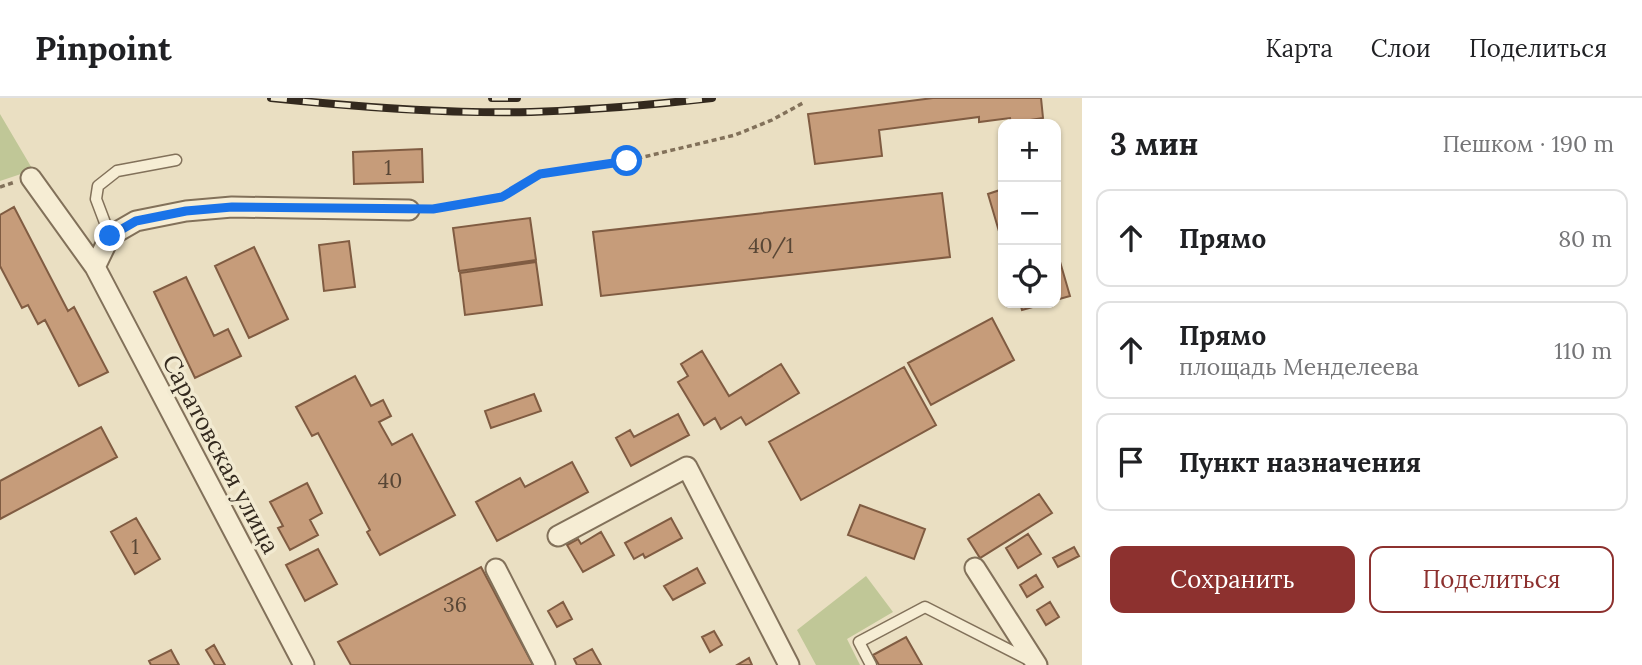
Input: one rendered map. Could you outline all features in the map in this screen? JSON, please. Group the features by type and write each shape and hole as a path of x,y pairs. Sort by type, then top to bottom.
{"street":[{"name":"Саратовская улица","path":"31,178 95,267 304,665"},
{"path":"95,267 110,236 136,221 186,211 232,207 409,209"},
{"path":"558,536 687,467 789,665"},
{"path":"975,568 1036,664"},
{"path":"496,569 545,665"}],"lane":[{"path":"110,236 96,199 98,186 117,171 176,160"},
{"path":"871,665 859,642 925,607 1036,664"}],"path":[{"path":"409,209 433,209 502,197 540,174 627,161 734,135 772,120 803,103"}],"green space":[{"path":"0,114 33,170 0,181"},
{"path":"866,576 893,612 847,639 860,665 816,665 797,630"}],"building":[{"path":"933,98 1041,98 1043,118 979,122 979,117 879,130 882,156 815,164 808,114"},
{"path":"422,149 423,182 354,184 353,152"},
{"path":"998,191 998,228 988,194"},
{"path":"942,193 950,257 601,296 593,232"},
{"path":"14,207 68,311 74,307 108,372 79,386 45,320 38,324 28,305 22,308 0,266 0,215"},
{"path":"530,218 536,260 459,271 453,228"},
{"path":"349,241 355,287 324,291 319,245"},
{"path":"254,247 288,319 249,338 215,266"},
{"path":"536,262 542,305 465,315 460,273"},
{"path":"1061,265 1070,296 1061,299"},
{"path":"186,277 214,336 228,329 241,356 195,378 154,292"},
{"path":"992,318 1014,360 931,405 908,363"},
{"path":"702,351 729,396 781,364 799,393 746,425 741,417 721,429 715,418 704,425 678,382 688,376 681,364"},
{"path":"904,367 936,425 801,500 769,442"},
{"path":"355,376 371,406 383,400 391,416 379,422 392,445 412,434 455,515 380,555 367,532 370,530 318,433 312,436 296,407"},
{"path":"534,394 541,411 491,428 485,411"},
{"path":"678,414 689,435 631,466 616,438 630,430 634,437"},
{"path":"101,427 117,457 0,519 0,481"},
{"path":"572,462 588,492 497,541 476,502 520,478 525,487"},
{"path":"307,483 322,513 310,520 318,535 290,550 278,528 283,526 270,502"},
{"path":"1039,494 1052,513 980,558 968,539"},
{"path":"860,505 925,529 914,559 848,535"},
{"path":"136,518 160,559 135,574 111,532"},
{"path":"671,518 682,538 645,558 643,554 634,559 625,543"},
{"path":"601,532 614,555 583,572 567,545 578,539 581,544"},
{"path":"1028,534 1041,554 1018,568 1006,548"},
{"path":"1074,547 1079,556 1058,567 1053,558"},
{"path":"318,549 337,584 305,601 286,565"},
{"path":"481,567 533,665 351,665 338,642"},
{"path":"697,568 705,583 673,600 664,586"},
{"path":"1036,575 1043,587 1027,597 1020,585"},
{"path":"563,602 572,619 557,627 548,611"},
{"path":"1050,602 1059,617 1046,625 1037,610"},
{"path":"714,631 722,645 710,652 702,637"},
{"path":"906,637 922,665 879,665 873,655"},
{"path":"214,645 225,665 215,665 206,650"},
{"path":"592,649 601,665 577,665 574,659"},
{"path":"171,650 179,665 151,665 149,661"},
{"path":"749,658 752,665 737,665"}],"railway":[{"path":"271,98 466,112 599,109 712,98"},
{"path":"492,98 517,98"}],"route":[{"path":"110,236 136,221 186,211 232,207 433,209 502,197 540,174 627,161"}]}
